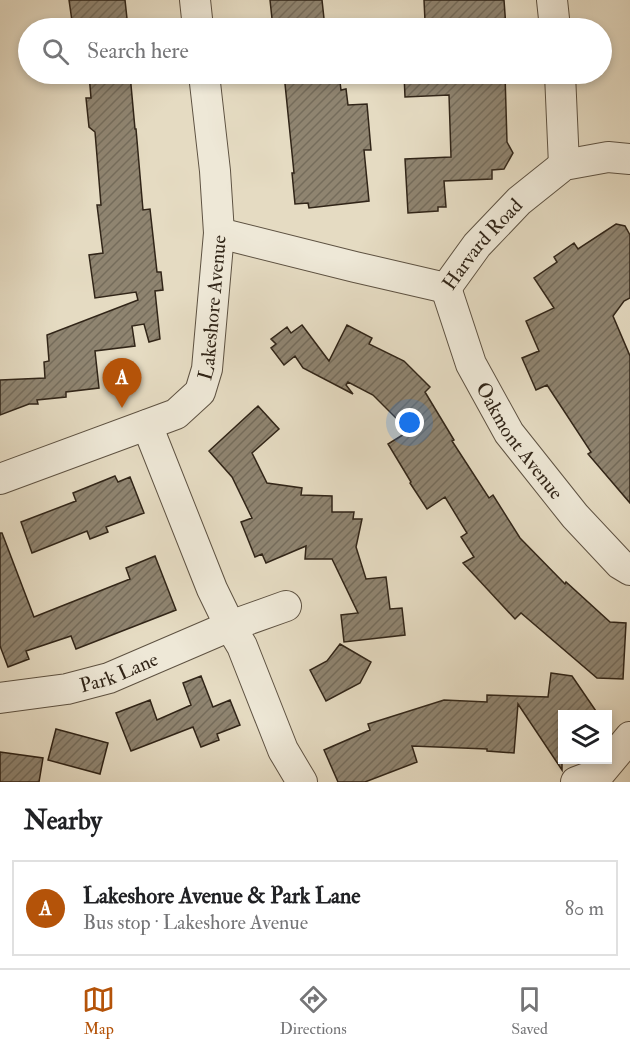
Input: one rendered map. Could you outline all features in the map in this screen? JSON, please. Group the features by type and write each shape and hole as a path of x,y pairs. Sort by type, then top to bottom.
{"street":[{"path":"195,0 197,18"},
{"path":"552,0 554,18"},
{"name":"Lakeshore Avenue","path":"0,479 176,414 200,392 207,369 219,233 205,84"},
{"path":"560,84 564,165"},
{"name":"Harvard Road","path":"219,233 446,288 477,245 519,201 564,165 608,157 630,159"},
{"name":"Oakmont Avenue","path":"446,288 471,364 509,434 575,516 620,564 630,570"},
{"path":"147,425 212,589 242,646 283,750 302,782"},
{"name":"Park Lane","path":"0,699 67,688 109,678 230,626 286,606"},
{"path":"576,782 600,773 630,737"}],"building":[{"path":"69,0 125,0 127,18 72,18"},
{"path":"270,0 322,0 324,18 272,18"},
{"path":"424,0 504,0 505,18 425,18"},
{"path":"90,84 131,84 143,210 150,209 157,272 161,272 163,290 155,291 160,339 149,342 144,324 132,326 135,346 95,351 99,388 66,392 66,397 37,400 38,404 29,404 0,415 0,380 45,378 44,362 49,361 47,335 138,300 136,292 95,298 89,255 103,253 97,205 101,205 95,132 89,127 86,98 91,98"},
{"path":"285,84 340,84 341,90 346,89 348,105 367,104 371,150 364,150 369,201 309,208 308,203 295,204 292,173 294,173"},
{"path":"404,84 505,84 507,142 513,153 504,169 492,170 492,179 444,181 446,207 438,207 438,211 408,213 405,159 451,157 449,95 405,97"},
{"path":"616,224 625,226 630,235 630,298 624,301 613,316 630,356 630,503 588,454 591,452 547,385 536,390 522,358 539,351 526,321 554,308 534,278 557,262 554,257 574,243 578,249"},
{"path":"302,325 329,361 347,325 372,338 369,344 404,361 430,387 425,392 454,440 452,441 489,498 493,495 520,538 565,584 566,582 610,622 626,623 623,679 597,678 521,613 515,619 463,563 474,557 461,537 467,533 445,497 427,509 388,444 409,431 373,395 348,382 346,385 353,394 303,368 295,356 284,365 271,348 276,344 271,339 287,327 291,333"},
{"path":"258,406 279,429 252,453 267,483 302,488 301,495 332,496 332,512 354,512 353,519 362,519 356,547 366,579 386,577 390,609 402,608 405,635 344,642 341,615 358,613 332,559 305,559 306,546 266,563 262,554 255,557 241,522 252,518 232,477 209,451"},
{"path":"115,476 118,482 130,477 144,513 106,527 108,532 90,539 87,531 32,553 21,522 76,501 73,493"},
{"path":"0,533 2,533 34,617 130,579 126,568 155,556 176,610 76,649 71,636 26,651 29,659 8,667 0,646"},
{"path":"340,644 371,662 360,683 326,701 310,670 327,661"},
{"path":"551,673 572,676 595,710 558,710 558,764 518,704 514,753 487,751 487,749 412,746 417,762 365,782 338,782 324,750 370,730 368,724 444,700 487,702 487,695 548,697"},
{"path":"201,676 213,707 230,700 240,725 217,734 219,740 201,747 193,727 131,751 116,713 150,700 157,720 191,705 183,683"},
{"path":"56,729 108,743 100,774 48,760"},
{"path":"0,752 43,758 39,782 0,782"}],"place":[{"name":"Lakeshore Avenue & Park Lane","path":"122,408"}]}
